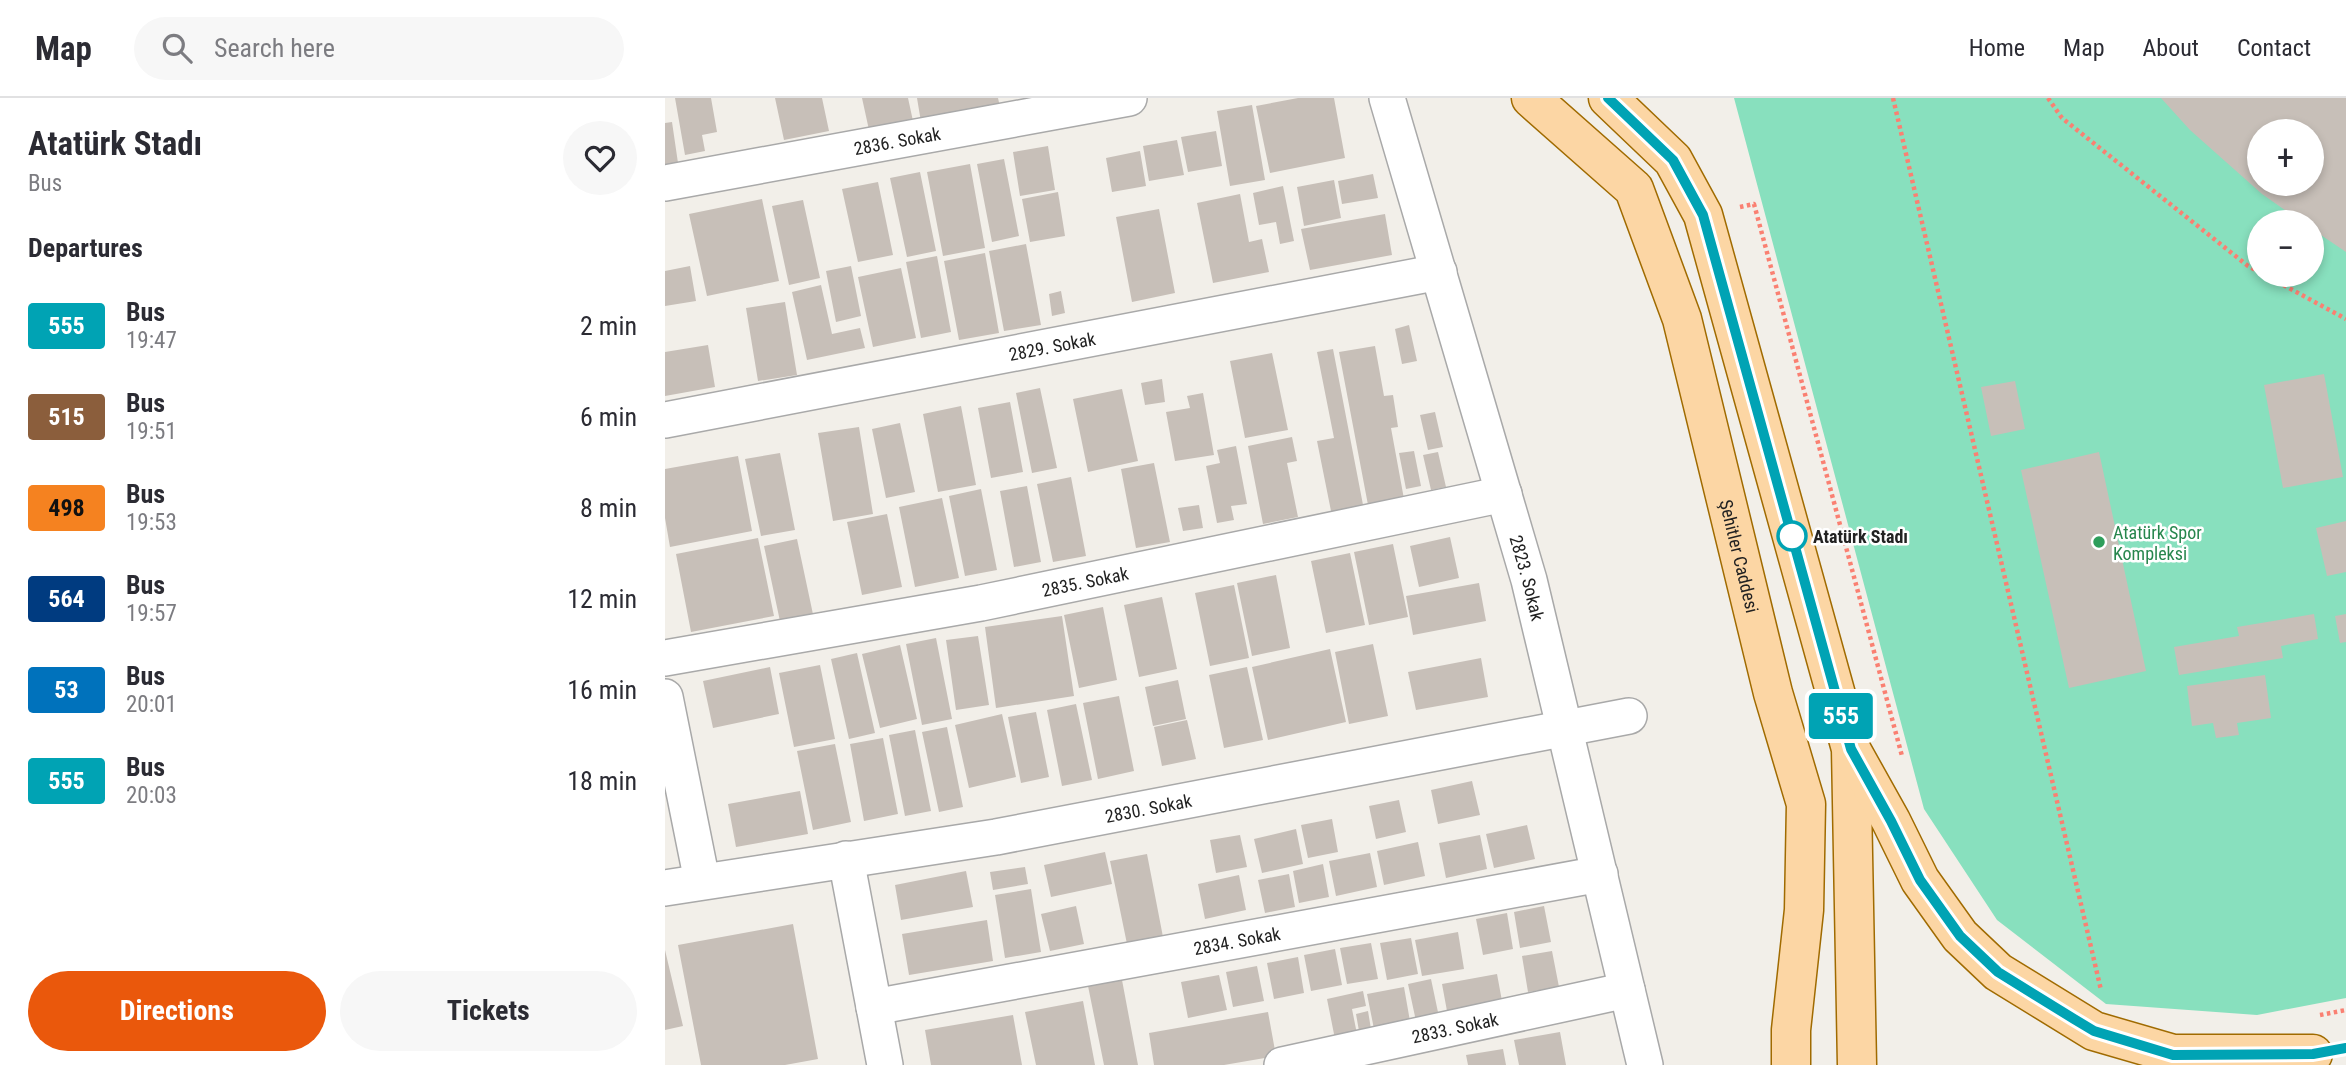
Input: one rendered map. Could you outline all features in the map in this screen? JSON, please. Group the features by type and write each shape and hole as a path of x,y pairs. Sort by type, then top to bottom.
{"main road":[{"name":"Şehitler Caddesi","path":"1531,98 1634,189 1682,319 1773,693 1806,804 1804,910 1791,1030 1791,1065"},
{"path":"1608,98 1673,160 1703,215 1851,749 1920,880 1960,936 1998,972 2094,1031 2173,1055 2330,1051"},
{"path":"1851,749 1857,1065"},
{"path":"2160,1065 2330,1051"},
{"path":"2275,1065 2330,1051"}],"street":[{"name":"2836. Sokak","path":"665,183 1129,98"},
{"name":"2823. Sokak","path":"1387,98 1529,580 1645,1065"},
{"name":"2829. Sokak","path":"665,420 1439,272"},
{"name":"2835. Sokak","path":"665,657 981,603 1504,494"},
{"path":"665,697 702,881"},
{"name":"2830. Sokak","path":"665,888 1009,834 1629,716"},
{"path":"846,859 885,1065"},
{"name":"2834. Sokak","path":"874,1007 1600,874"},
{"name":"2833. Sokak","path":"1282,1065 1627,990"}],"path":[{"path":"1893,98 2101,992"},
{"path":"2048,98 2062,118 2247,265"},
{"path":"1703,215 1754,204 1904,762"},
{"path":"2287,287 2346,319"}],"green space":[{"name":"Atatürk Spor Kompleksi","path":"1734,98 2346,98 2346,998 2257,1015 2106,1004 1997,920 1924,809"}],"building":[{"path":"675,98 711,98 717,132 702,135 705,151 685,155"},
{"path":"775,98 822,98 829,131 784,140"},
{"path":"862,98 908,98 913,121 869,130"},
{"path":"917,98 998,98 1000,107 921,122"},
{"path":"1298,98 1334,98 1345,158 1270,173 1256,106"},
{"path":"2161,98 2346,98 2346,252 2324,237 2324,210 2285,210 2265,196 2324,196 2324,119 2247,119 2247,181 2190,130"},
{"path":"1252,105 1265,180 1230,186 1217,111"},
{"path":"672,122 678,163 665,166 665,123"},
{"path":"1216,131 1222,166 1188,172 1181,137"},
{"path":"1177,140 1184,175 1149,181 1143,146"},
{"path":"1048,146 1055,190 1020,196 1013,152"},
{"path":"1140,151 1146,186 1112,192 1106,158"},
{"path":"1004,159 1019,236 992,242 977,164"},
{"path":"970,164 985,248 943,256 927,172"},
{"path":"920,172 936,251 907,257 890,178"},
{"path":"1373,174 1378,198 1342,204 1338,181"},
{"path":"1334,180 1341,218 1304,226 1297,187"},
{"path":"878,182 893,255 858,262 842,189"},
{"path":"1283,186 1294,241 1280,244 1276,222 1259,225 1253,193"},
{"path":"1058,192 1065,236 1030,242 1022,199"},
{"path":"1240,194 1249,242 1262,239 1269,272 1213,283 1197,203"},
{"path":"762,199 779,281 707,296 689,214"},
{"path":"803,200 820,278 789,285 772,206"},
{"path":"1159,209 1175,293 1132,302 1116,217"},
{"path":"1385,214 1392,255 1310,270 1301,229"},
{"path":"1026,244 1041,325 1004,331 989,251"},
{"path":"985,253 999,333 959,340 944,261"},
{"path":"937,256 951,332 921,338 906,262"},
{"path":"690,266 696,301 665,306 665,271"},
{"path":"851,266 861,316 836,322 826,271"},
{"path":"901,268 916,338 873,347 858,277"},
{"path":"821,285 832,334 860,328 865,348 807,360 792,292"},
{"path":"1061,291 1065,313 1052,316 1049,294"},
{"path":"785,302 797,375 758,381 746,308"},
{"path":"1409,325 1417,361 1402,364 1395,329"},
{"path":"708,345 715,387 665,396 665,352"},
{"path":"1375,346 1384,396 1393,395 1398,427 1391,428 1404,499 1368,505 1339,352"},
{"path":"1333,349 1364,510 1332,516 1317,441 1334,438 1317,352"},
{"path":"1272,353 1288,430 1245,438 1230,361"},
{"path":"2324,374 2343,477 2283,488 2264,385"},
{"path":"1162,379 1165,402 1145,405 1141,383"},
{"path":"2015,381 2025,429 1991,436 1981,387"},
{"path":"1040,388 1057,468 1032,473 1016,393"},
{"path":"1122,389 1138,461 1088,472 1073,399"},
{"path":"1203,393 1214,455 1175,461 1166,412 1190,408 1187,396"},
{"path":"1010,402 1023,472 991,478 978,408"},
{"path":"961,406 976,485 938,492 923,414"},
{"path":"1435,412 1443,447 1428,450 1420,415"},
{"path":"900,423 915,492 886,498 872,429"},
{"path":"859,427 873,514 833,521 818,433"},
{"path":"1292,437 1297,461 1287,463 1298,517 1263,524 1248,446"},
{"path":"1236,446 1247,504 1231,506 1234,520 1217,523 1206,466 1220,463 1217,450"},
{"path":"1414,451 1421,486 1406,489 1399,453"},
{"path":"1438,452 1446,487 1431,490 1423,455"},
{"path":"2099,452 2146,671 2069,688 2021,470"},
{"path":"780,453 795,530 761,536 745,459"},
{"path":"738,456 752,531 670,547 665,518 665,469"},
{"path":"1154,463 1170,542 1136,548 1121,469"},
{"path":"1071,477 1086,556 1053,562 1037,484"},
{"path":"1027,486 1041,562 1014,567 1000,491"},
{"path":"981,489 997,570 965,576 949,496"},
{"path":"942,498 959,578 915,587 899,507"},
{"path":"1199,505 1203,528 1183,531 1178,508"},
{"path":"887,514 902,587 862,595 847,522"},
{"path":"2346,521 2346,572 2327,576 2316,528"},
{"path":"1450,537 1459,578 1419,587 1410,546"},
{"path":"758,538 774,616 691,632 676,554"},
{"path":"797,539 814,619 781,626 764,546"},
{"path":"1393,544 1408,617 1369,625 1354,552"},
{"path":"1350,553 1365,625 1326,633 1311,561"},
{"path":"1276,575 1290,648 1252,656 1237,583"},
{"path":"1479,583 1486,621 1413,635 1406,596"},
{"path":"1234,585 1249,658 1210,666 1195,593"},
{"path":"1162,597 1177,669 1139,677 1124,605"},
{"path":"1103,607 1117,680 1079,688 1064,615"},
{"path":"2314,614 2318,639 2281,646 2283,658 2179,675 2174,647 2239,636 2237,627"},
{"path":"2346,614 2346,642 2340,643 2335,616"},
{"path":"1062,616 1074,696 996,708 985,627"},
{"path":"978,636 989,705 956,710 946,640"},
{"path":"936,638 952,719 922,725 906,644"},
{"path":"1373,644 1388,716 1349,724 1335,652"},
{"path":"900,645 917,719 880,728 862,654"},
{"path":"1330,649 1346,722 1268,740 1252,667"},
{"path":"857,653 875,733 849,739 831,659"},
{"path":"1481,658 1488,697 1416,710 1408,672"},
{"path":"820,665 835,739 794,747 779,673"},
{"path":"770,667 779,714 713,728 703,681"},
{"path":"1247,667 1263,740 1224,748 1209,675"},
{"path":"2265,675 2271,718 2237,723 2239,735 2216,738 2213,723 2192,726 2187,686"},
{"path":"1178,680 1186,719 1153,726 1145,687"},
{"path":"1119,696 1134,771 1098,779 1083,703"},
{"path":"1076,704 1092,780 1062,786 1047,710"},
{"path":"1036,712 1049,777 1021,783 1008,717"},
{"path":"1002,714 1016,777 969,788 955,725"},
{"path":"1187,720 1196,759 1162,766 1154,727"},
{"path":"947,727 963,807 939,812 922,732"},
{"path":"915,730 931,811 905,816 889,735"},
{"path":"883,738 898,814 864,821 850,744"},
{"path":"835,744 851,822 813,830 797,751"},
{"path":"1472,781 1480,815 1438,824 1431,790"},
{"path":"800,791 808,834 736,847 728,804"},
{"path":"1399,800 1406,832 1376,839 1369,806"},
{"path":"1332,819 1338,852 1308,858 1301,825"},
{"path":"1527,825 1535,859 1494,868 1486,834"},
{"path":"1296,829 1303,864 1262,873 1254,839"},
{"path":"1240,835 1247,867 1216,873 1210,840"},
{"path":"1480,835 1487,869 1446,878 1439,843"},
{"path":"1418,842 1425,876 1384,885 1377,851"},
{"path":"1105,852 1112,884 1051,897 1044,865"},
{"path":"1370,853 1377,887 1336,896 1329,861"},
{"path":"1147,854 1163,937 1127,944 1110,861"},
{"path":"1323,864 1329,897 1299,903 1293,871"},
{"path":"1025,867 1028,884 993,890 990,872"},
{"path":"966,871 973,907 901,920 895,885"},
{"path":"1289,874 1295,907 1265,913 1258,880"},
{"path":"1239,875 1246,910 1205,919 1198,884"},
{"path":"1031,889 1041,952 1005,958 995,895"},
{"path":"1076,906 1084,944 1050,951 1041,914"},
{"path":"1544,906 1551,942 1520,948 1514,912"},
{"path":"1507,913 1513,949 1483,955 1476,919"},
{"path":"987,920 993,961 909,975 902,934"},
{"path":"793,924 818,1059 785,1065 701,1065 678,945"},
{"path":"1458,932 1464,969 1422,976 1415,940"},
{"path":"1411,938 1418,974 1387,980 1380,943"},
{"path":"1371,943 1378,979 1347,984 1340,948"},
{"path":"1335,949 1342,985 1311,991 1304,955"},
{"path":"665,950 683,1026 665,1030"},
{"path":"1552,951 1559,987 1528,992 1522,956"},
{"path":"1298,957 1304,993 1274,999 1267,963"},
{"path":"1257,966 1264,1001 1233,1007 1226,972"},
{"path":"1497,974 1502,1001 1447,1011 1442,984"},
{"path":"1219,975 1227,1010 1188,1018 1181,982"},
{"path":"1431,979 1439,1017 1416,1021 1408,984"},
{"path":"1122,980 1138,1065 1104,1065 1088,986"},
{"path":"1404,987 1411,1027 1375,1034 1367,994"},
{"path":"1363,991 1366,1006 1352,1009 1357,1034 1335,1039 1327,999"},
{"path":"1083,1001 1095,1065 1036,1065 1025,1012"},
{"path":"1368,1011 1371,1029 1359,1031 1356,1014"},
{"path":"1268,1012 1276,1056 1224,1065 1154,1065 1149,1033"},
{"path":"1013,1015 1022,1065 931,1065 925,1030"},
{"path":"1560,1032 1566,1065 1519,1065 1514,1040"},
{"path":"1503,1049 1506,1065 1468,1065 1466,1055"}],"bus line":[{"name":"555","path":"1608,98 1673,160 1703,215 1851,749 1920,880 1960,936 1998,972 2094,1031 2173,1055 2313,1054 2346,1048"}],"place":[{"name":"Atatürk Stadı","path":"1792,536"},
{"name":"Atatürk Spor Kompleksi","path":"2099,542"}]}
